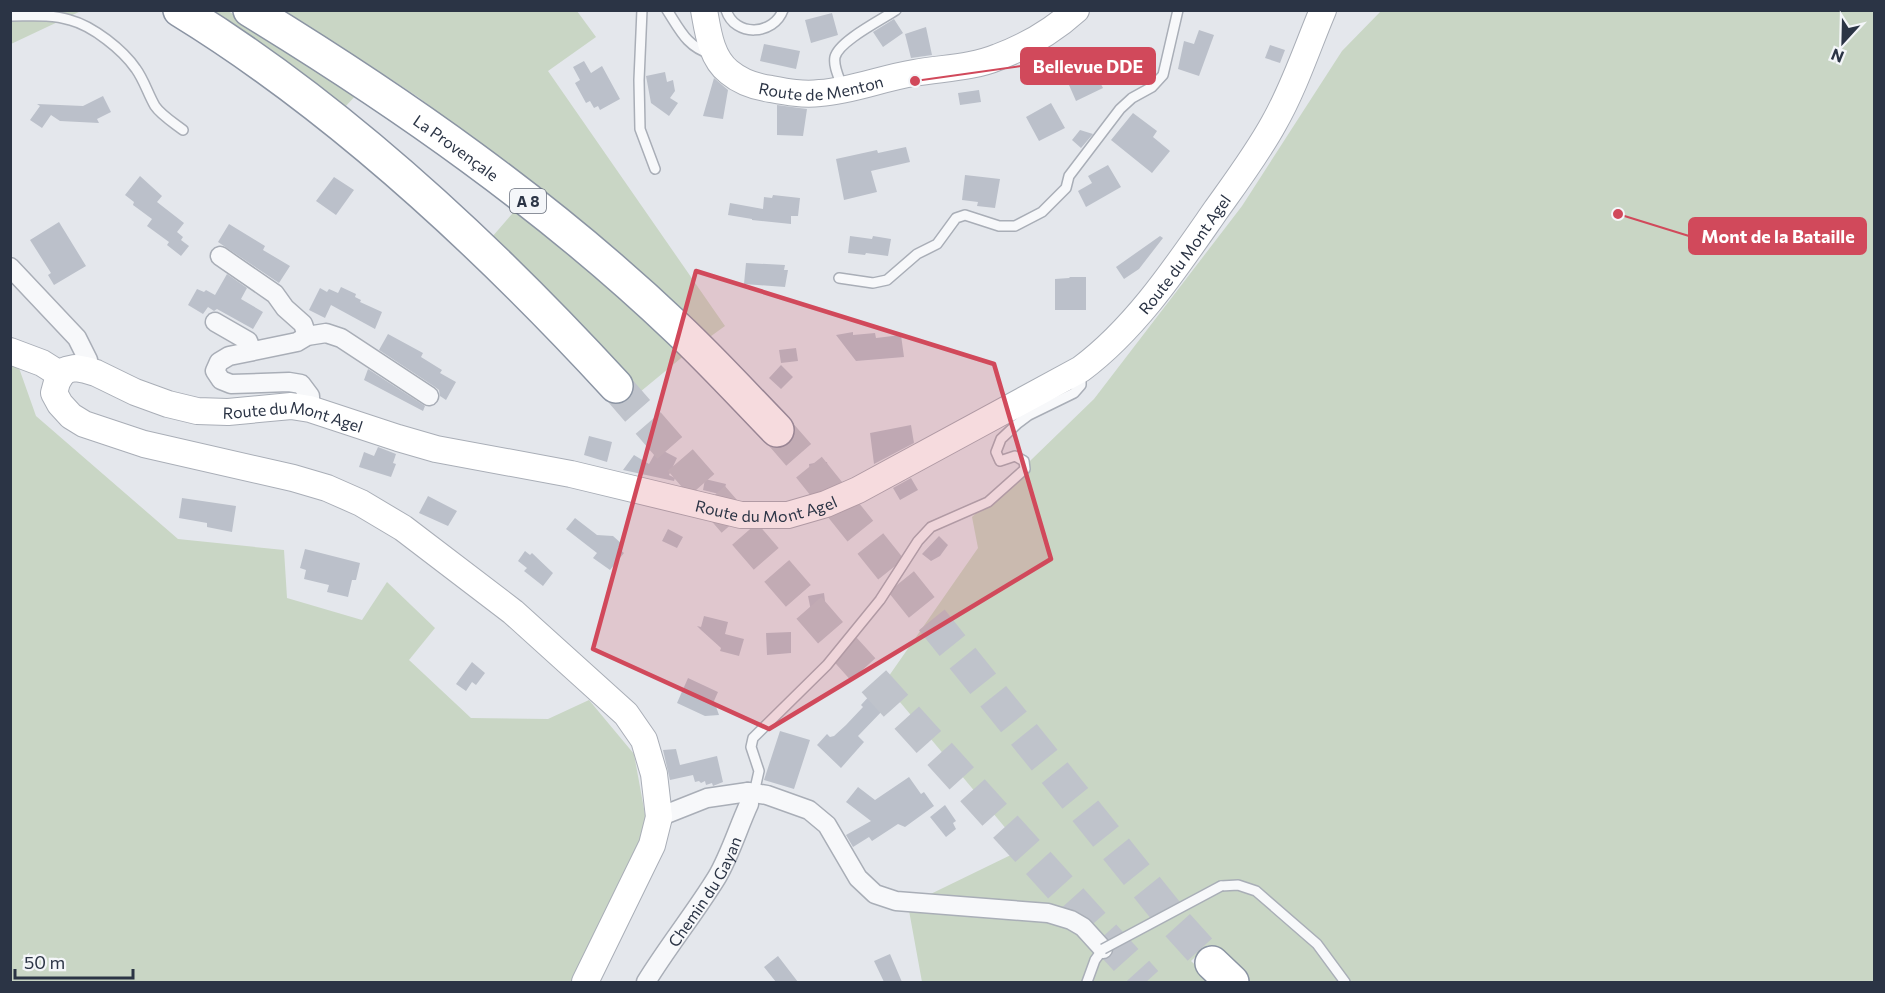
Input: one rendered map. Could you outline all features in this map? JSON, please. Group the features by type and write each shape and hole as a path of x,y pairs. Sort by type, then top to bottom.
{"highway":[{"path":"180,10 277,76 384,162 507,272 616,387"},
{"name":"La Provençale","path":"250,10 397,104 546,214 678,329 777,430"}],"street":[{"name":"Route de Menton","path":"704,10 715,55 727,71 741,81 794,93 843,90 894,76 966,66 996,59 1042,36 1076,10"},
{"name":"Route du Mont Agel","path":"86,370 135,392 168,404 197,411 228,412 291,406 310,409 436,449 571,474 741,515 788,515 826,504 858,490 1081,369 1099,355 1163,285 1275,123 1323,10"},
{"path":"220,256 275,294 285,308 303,324 307,336"},
{"path":"10,267 77,338 88,360 86,370 75,368 66,370 57,382 54,393 70,416 84,424 144,444 293,478 327,488 361,503 402,528 513,612 626,714 644,740 654,774 659,817 652,845 585,982"},
{"path":"214,322 248,341 252,351"},
{"path":"310,409 310,396 301,384 289,382 231,384 221,380 216,371 219,362 229,356 297,342 307,336 326,333 341,338 429,396"},
{"path":"10,351 42,363 61,375"},
{"path":"659,817 707,798 751,792 766,795 809,810 827,825 858,878 875,894 896,902 1048,913 1071,920 1083,927 1103,949"},
{"name":"Chemin du Gayan","path":"646,982 718,874 749,804 751,792"}],"lane":[{"path":"642,10 639,80 640,129 655,169"},
{"path":"668,10 689,44 699,51 715,55"},
{"path":"726,10 733,24 752,31 763,29 780,18 783,10"},
{"path":"843,90 834,64 835,54 843,44 896,10"},
{"path":"839,278 873,283 887,280 917,254 937,244 956,218 965,215 999,226 1015,226 1042,212 1066,188 1069,176 1120,109 1132,98 1152,87 1163,75 1178,10"},
{"path":"10,16 39,16 71,20 104,38 125,54 138,70 156,107 183,130"},
{"path":"751,792 759,771 751,747 753,738 827,665 880,600 918,541 931,527 988,502 1025,469 1024,461 1016,456 1000,461 996,452 1001,439 1029,416 1074,393 1081,385 1081,369"},
{"path":"1087,982 1095,960 1103,949 1221,886 1238,885 1256,891 1317,944 1345,982"}],"highlighted area":[{"path":"696,271 994,364 1051,559 769,729 593,649"}],"green space":[{"path":"11,10 81,11 11,44"},
{"path":"209,11 228,11 359,92 344,108"},
{"path":"282,11 577,11 596,37 548,71 725,326 707,339 528,181 418,97"},
{"path":"1381,11 1874,11 1874,982 1251,982 1208,945 1191,961 1213,982 922,982 908,905 1023,849 884,683 978,548 972,517 1094,399 1242,206 1342,51"},
{"path":"518,207 686,354 640,392 492,237"},
{"path":"10,366 19,368 36,416 178,539 284,550 287,598 362,620 387,582 435,628 409,660 471,718 548,719 589,700 634,754 648,831 579,982 11,982"}],"building":[{"path":"832,13 838,35 811,43 805,20"},
{"path":"894,19 903,33 883,47 873,32"},
{"path":"926,27 932,55 911,58 905,34"},
{"path":"1199,30 1214,35 1199,76 1178,69 1184,41 1194,44"},
{"path":"764,44 800,51 796,69 760,61"},
{"path":"1270,45 1285,50 1280,63 1265,58"},
{"path":"584,61 591,73 602,66 620,99 600,110 598,106 594,108 590,101 586,103 575,83 580,80 573,67"},
{"path":"1093,69 1103,88 1076,101 1069,80"},
{"path":"665,72 667,82 673,80 675,91 670,98 678,103 669,116 651,103 646,76"},
{"path":"714,78 728,90 723,119 703,116"},
{"path":"979,90 981,102 960,105 958,93"},
{"path":"103,96 111,112 97,119 99,123 60,121 51,115 42,128 30,120 40,106 37,104 83,106"},
{"path":"1051,103 1065,128 1039,141 1026,117"},
{"path":"777,105 807,109 803,136 777,135"},
{"path":"1133,113 1157,131 1153,137 1170,151 1152,173 1111,140"},
{"path":"1080,130 1093,134 1081,148 1072,140"},
{"path":"906,147 910,162 871,171 877,192 844,200 836,159 877,150 878,153"},
{"path":"1108,165 1121,187 1086,207 1078,191 1092,183 1088,176"},
{"path":"965,175 1000,179 995,208 977,206 978,202 962,200"},
{"path":"140,176 162,196 157,202 184,223 177,232 183,237 181,240 189,246 181,256 167,245 169,242 147,226 152,219 133,205 134,202 125,195"},
{"path":"334,177 354,190 336,215 316,201"},
{"path":"773,195 800,198 798,216 791,216 791,224 728,215 730,203 763,209 764,197 772,198"},
{"path":"59,222 86,266 54,285 48,275 51,273 30,240"},
{"path":"229,224 265,246 263,250 290,266 279,283 218,242"},
{"path":"850,236 891,239 888,256 848,253"},
{"path":"1160,236 1163,238 1139,269 1124,279 1116,267"},
{"path":"746,263 785,265 784,270 788,270 785,287 744,284"},
{"path":"227,274 247,288 241,299 263,312 253,329 217,309 214,311 208,307 203,314 188,305 197,289 204,292 206,290 215,295"},
{"path":"1086,277 1086,310 1055,310 1055,279"},
{"path":"341,287 356,294 355,297 361,300 360,302 382,312 375,329 331,305 325,318 309,310 320,288 327,292 329,289 338,293"},
{"path":"853,332 853,335 875,333 876,338 901,335 904,357 856,361 836,335"},
{"path":"388,334 423,353 421,357 442,370 440,373 456,382 446,400 440,396 439,390 435,387 379,350"},
{"path":"796,348 798,361 781,363 779,350"},
{"path":"781,365 793,377 781,389 769,378"},
{"path":"368,369 425,406 423,411 364,380"},
{"path":"911,425 914,443 874,464 870,433"},
{"path":"589,436 612,442 607,462 584,455"},
{"path":"378,447 396,454 393,463 396,464 391,477 359,467 364,452 374,456"},
{"path":"658,448 677,458 669,475 675,478 674,481 623,470 634,455 649,464"},
{"path":"827,462 830,481 811,483 809,464"},
{"path":"911,478 918,490 900,500 893,488"},
{"path":"705,479 726,484 723,495 703,490"},
{"path":"428,496 457,511 448,526 419,513"},
{"path":"182,498 236,506 232,532 207,527 207,523 179,518"},
{"path":"575,518 597,535 613,536 622,544 618,548 624,553 610,570 593,558 597,553 566,529"},
{"path":"668,529 683,537 677,548 662,541"},
{"path":"939,536 948,545 940,556 931,561 922,554"},
{"path":"305,549 360,563 356,580 352,580 348,597 327,592 329,585 304,579 306,570 300,568"},
{"path":"525,551 530,555 532,553 553,573 543,586 524,571 527,568 518,561"},
{"path":"824,593 826,609 811,611 808,596"},
{"path":"704,616 728,622 725,634 744,639 739,656 720,651 721,648 697,626 701,627"},
{"path":"791,632 791,653 767,655 766,633"},
{"path":"472,662 485,673 476,685 472,682 466,691 456,684"},
{"path":"688,678 718,692 714,701 719,715 705,716 677,703"},
{"path":"872,693 886,707 858,736 864,742 841,768 817,745 827,734 830,737 834,736 846,725 863,707 861,705"},
{"path":"780,731 810,740 794,789 764,780"},
{"path":"676,749 680,765 717,756 723,782 713,786 712,783 706,785 705,781 695,782 693,775 670,780 663,750"},
{"path":"909,777 921,794 924,792 934,806 905,827 898,824 872,841 869,837 853,847 846,835 871,821 846,802 858,787 875,800"},
{"path":"945,805 956,821 953,823 956,829 946,837 930,817"},
{"path":"890,954 902,982 884,982 874,961"},
{"path":"778,956 798,982 776,982 764,967"}],"tunnel":[{"path":"616,386 842,646 1146,982"},
{"path":"777,430 1174,921 1212,963"}],"place":[{"name":"Bellevue DDE","path":"915,81"},
{"name":"Mont de la Bataille","path":"1618,214"}]}
